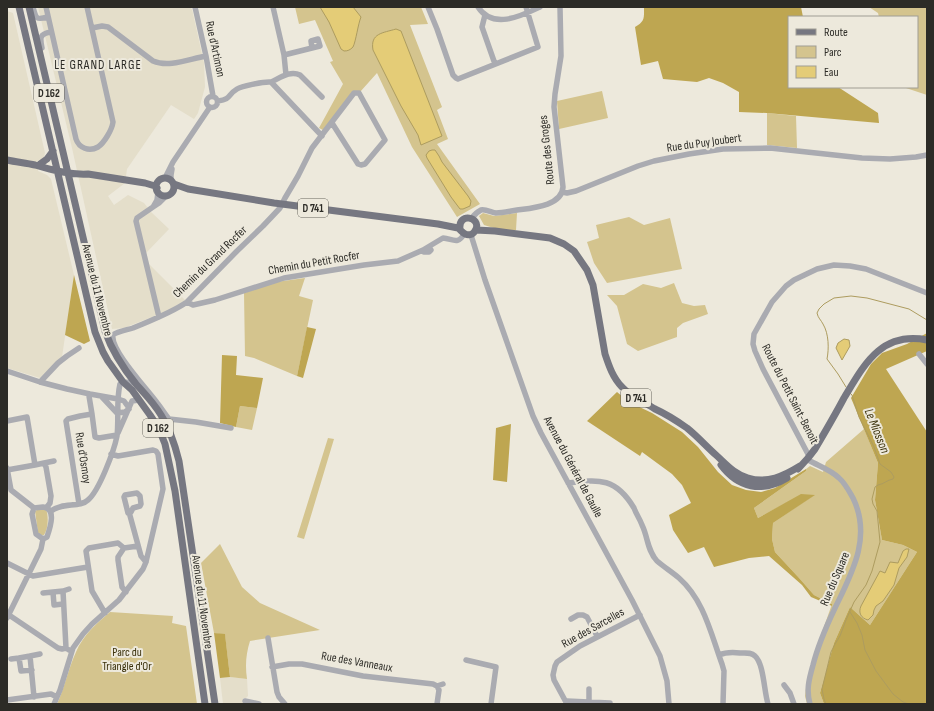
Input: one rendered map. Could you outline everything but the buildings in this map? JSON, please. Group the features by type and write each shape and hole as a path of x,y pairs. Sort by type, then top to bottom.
{"main road":[{"name":"Avenue du 11 Novembre","path":"19,7 53,151 72,190 105,331 116,357 152,402 169,429 179,461 215,704"},
{"name":"Avenue du 11 Novembre","path":"29,7 46,78 62,169 61,186 95,332 103,352 114,370 123,382 132,390 136,401 150,415 159,429 165,444 178,506 205,704"},
{"path":"41,101 51,127 72,212 81,231"},
{"path":"53,151 47,160 39,166 52,176 61,186"},
{"name":"D 741","path":"7,160 39,166 78,170 88,174 165,185 178,190 188,189 282,204 550,238 564,244 574,251 587,270 593,284 606,354 610,368 621,387 639,400 686,428 709,449 728,474 738,482 750,486 763,487 775,484 788,477 800,466 822,437 860,372 872,356 892,343 908,339 927,340"},
{"path":"72,190 73,185 78,178 88,174"},
{"path":"165,185 160,194 166,196"}],"street":[{"path":"33,7 37,18 48,17"},
{"path":"46,7 76,139 80,146 85,149 89,149 97,148 101,145 111,130 113,122 87,7"},
{"name":"Rue d'Artimon","path":"195,7 213,96"},
{"path":"273,7 284,55 286,75"},
{"path":"428,7 454,77 456,78 460,78 538,47 527,10"},
{"path":"478,7 485,15 498,19 512,18 527,10 540,7"},
{"name":"Route des Groges","path":"429,247 443,238 456,241 461,239 476,213 482,210 498,213 543,206 558,198 562,192 554,107 561,56 560,7"},
{"path":"485,15 482,27 495,64"},
{"path":"92,28 102,26 108,27 153,61 158,63 171,63 206,56"},
{"path":"46,78 40,39 44,34 51,32"},
{"path":"284,55 312,48"},
{"path":"153,206 171,176 173,162 210,107 214,107 218,102 227,99 233,92 240,88 271,82 286,75 295,73 300,75 322,97"},
{"path":"271,82 322,136"},
{"name":"Chemin du Grand Rocfer","path":"122,331 159,317 188,302 263,226 280,208 312,148 354,93 359,93 384,140 365,164 361,165 358,164 332,123"},
{"path":"210,107 207,104 209,97 213,96 218,102"},
{"name":"Rue du Puy Joubert","path":"562,192 567,193 576,191 638,166 689,154 723,149 770,148 862,158 890,159 927,155"},
{"path":"159,317 136,221 137,218 159,203 166,196"},
{"name":"Avenue du Général de Gaulle","path":"468,227 487,288 527,402 541,433 640,615 660,656 667,681 668,704"},
{"name":"Chemin du Petit Rocfer","path":"188,302 193,305 215,300 284,278 398,261 429,247"},
{"name":"Route du Petit Saint-Benoit","path":"808,457 763,369 753,344 754,334 772,302 786,286 794,280 817,269 834,265 866,269 927,293"},
{"path":"105,331 122,331"},
{"path":"122,331 114,334 112,340 115,347 130,368 137,382 159,405 169,419 232,428"},
{"path":"40,382 58,363 80,348"},
{"path":"919,354 927,364"},
{"path":"7,371 40,382 118,399 124,401 129,409 125,412 117,413 102,396"},
{"path":"123,382 137,382"},
{"name":"Rue d'Osmoy","path":"117,435 118,399 120,384 123,382"},
{"path":"132,390 137,382"},
{"path":"90,394 89,396 95,435 97,438 117,435"},
{"name":"Rue d'Osmoy","path":"92,414 71,418 66,421 79,504 88,501 102,478 117,435 129,409 136,401"},
{"path":"7,421 27,417 35,465"},
{"path":"54,704 72,652 80,639 89,627 126,592 143,569 146,562 163,489 158,454 156,452 153,450 118,456 111,454"},
{"name":"Rue du Square","path":"808,457 810,461 838,477 846,486 858,511 860,527 858,556 824,633 816,655 808,687 810,704"},
{"path":"54,461 7,469 11,490 34,508 43,507 49,509 59,506 79,504"},
{"path":"44,463 51,496 49,509 51,520 49,532 47,537 43,539 41,549 8,616 58,648 66,648 72,652"},
{"path":"568,483 604,482 617,487 623,492 642,525 654,558 680,579 687,587 706,617 724,672 723,704"},
{"path":"34,508 32,514 33,528 36,534 43,539"},
{"path":"129,512 141,556 146,562"},
{"path":"105,613 93,594 86,551 87,549 118,543 124,548 138,546"},
{"path":"124,548 118,557 118,560 122,587 126,592"},
{"path":"7,563 33,576 88,567"},
{"path":"43,593 69,589"},
{"path":"63,591 66,648"},
{"path":"53,592 54,604 63,604"},
{"path":"571,619 578,615 587,617 597,636"},
{"name":"Rue des Sarcelles","path":"567,703 554,680 553,670 557,662 597,636 640,615"},
{"path":"268,638 277,692 282,703"},
{"path":"719,655 728,652 750,653 755,655 761,667 768,704"},
{"path":"11,659 40,654"},
{"path":"30,656 34,697"},
{"path":"19,658 21,671 32,670"},
{"path":"466,660 496,666 491,704"},
{"name":"Rue des Vanneaux","path":"272,667 289,664 302,664 347,673 440,685 437,704"},
{"path":"784,685 790,693 794,704"},
{"path":"589,689 589,702"},
{"path":"7,700 50,694 57,697"},
{"path":"245,701 259,704"},
{"path":"567,703 610,702"}],"shaded area":[{"path":"38,7 189,7 192,9 204,63 205,87 198,113 194,119 171,105 127,169 125,183 108,196 114,205 128,195 144,203 169,229 146,253 149,264 185,300 175,308 124,328 112,329 72,148"},
{"path":"644,7 801,7 803,16 788,16 788,88 840,88 878,113 879,123 739,112 739,92 723,83 709,78 697,82 663,79 658,61 641,65 635,27 641,23 644,14"},
{"path":"7,11 13,13 45,153 44,157 37,161 38,171 47,175 51,179 74,275 62,357 40,378 7,368"},
{"path":"74,275 90,341 84,344 65,335"},
{"path":"307,327 316,329 303,378 297,376"},
{"path":"927,333 927,351 886,369 927,432 927,704 824,704 820,693 834,643 850,607 870,625 917,552 903,545 882,540 875,500 878,463 851,398 871,364 882,353 907,344"},
{"path":"222,355 237,356 236,375 263,378 257,408 240,406 236,427 220,423"},
{"path":"617,392 629,402 652,413 682,432 698,447 718,472 732,485 746,490 761,492 775,488 806,469 806,471 754,508 758,518 801,494 815,495 773,523 772,539 775,552 814,595 832,604 832,606 811,597 802,585 769,556 749,558 714,567 704,547 688,553 673,530 669,515 691,503 682,485 672,474 642,452 640,456 587,421"},
{"path":"511,424 507,482 493,480 496,428"},
{"path":"214,633 225,634 230,677 220,678"},
{"path":"230,677 247,679 248,696 243,698 243,704 223,704 220,678"}],"green space":[{"path":"295,7 421,7 428,24 410,25 442,107 437,110 448,139 437,144 480,204 457,217 412,147 377,73 360,92 357,91 323,130 319,128 343,84 330,62 333,61 315,20 299,24"},
{"path":"869,7 927,7 927,95 906,88 918,88 918,16 879,16 878,13"},
{"path":"602,91 608,118 559,129 557,101"},
{"path":"767,113 796,116 797,148 767,145"},
{"path":"483,213 494,216 517,213 516,230 497,229 484,225 479,216"},
{"path":"629,217 644,225 670,218 682,269 607,283 594,263 587,242 599,238 596,225"},
{"path":"305,278 299,296 313,300 297,376 254,358 245,356 244,293 276,282"},
{"path":"674,283 682,303 694,306 705,305 708,314 683,323 677,328 677,337 638,351 627,344 617,306 607,295 624,295 643,284 661,288"},
{"path":"240,406 257,408 252,430 236,427"},
{"path":"864,429 878,463 875,500 882,540 903,545 917,552 870,625 850,607 834,643 820,693 824,704 807,704 805,696 807,680 832,604 814,595 775,552 772,539 773,523 814,495 801,495 758,518 754,508 806,471 806,469 810,466 823,472 826,462"},
{"path":"328,438 334,439 304,539 297,537"},
{"path":"46,509 48,516 47,526 44,535 41,535 38,533 35,511"},
{"path":"220,544 242,587 260,603 320,630 250,641 246,660 247,679 230,677 225,635 214,633 201,563"},
{"name":"Parc du Triangle d'Or","path":"110,612 173,616 172,623 186,626 197,704 57,704 73,658 82,640 100,620"}],"water":[{"path":"320,7 353,7 361,17 354,44 351,49 344,51 341,49 329,22"},
{"path":"396,29 401,31 442,136 421,145 418,135 401,106 373,50 374,40 378,35"},
{"path":"432,150 435,150 442,162 468,196 471,201 470,206 460,209 451,197 427,158 426,155"},
{"path":"844,339 849,340 850,346 842,360 836,348 838,343"},
{"path":"909,549 907,557 899,568 894,585 883,601 876,606 873,615 868,620 864,618 860,613 861,606 880,571 885,573 890,562 898,563 903,551"}],"waterway":[{"name":"Le Miosson","path":"846,387 827,359 827,337 825,328 817,313 824,304 834,298 851,296 867,298 909,309 927,320"},
{"name":"Le Miosson","path":"826,704 822,689 831,652 840,636 854,602 866,585 872,571 880,542 877,511 872,499 875,487 893,479 894,477 891,472 880,464 850,393"},
{"path":"850,612 857,623 862,635 865,650 876,671 893,694 903,702 909,704"}],"district":[{"name":"LE GRAND LARGE","path":"98,65"}]}
